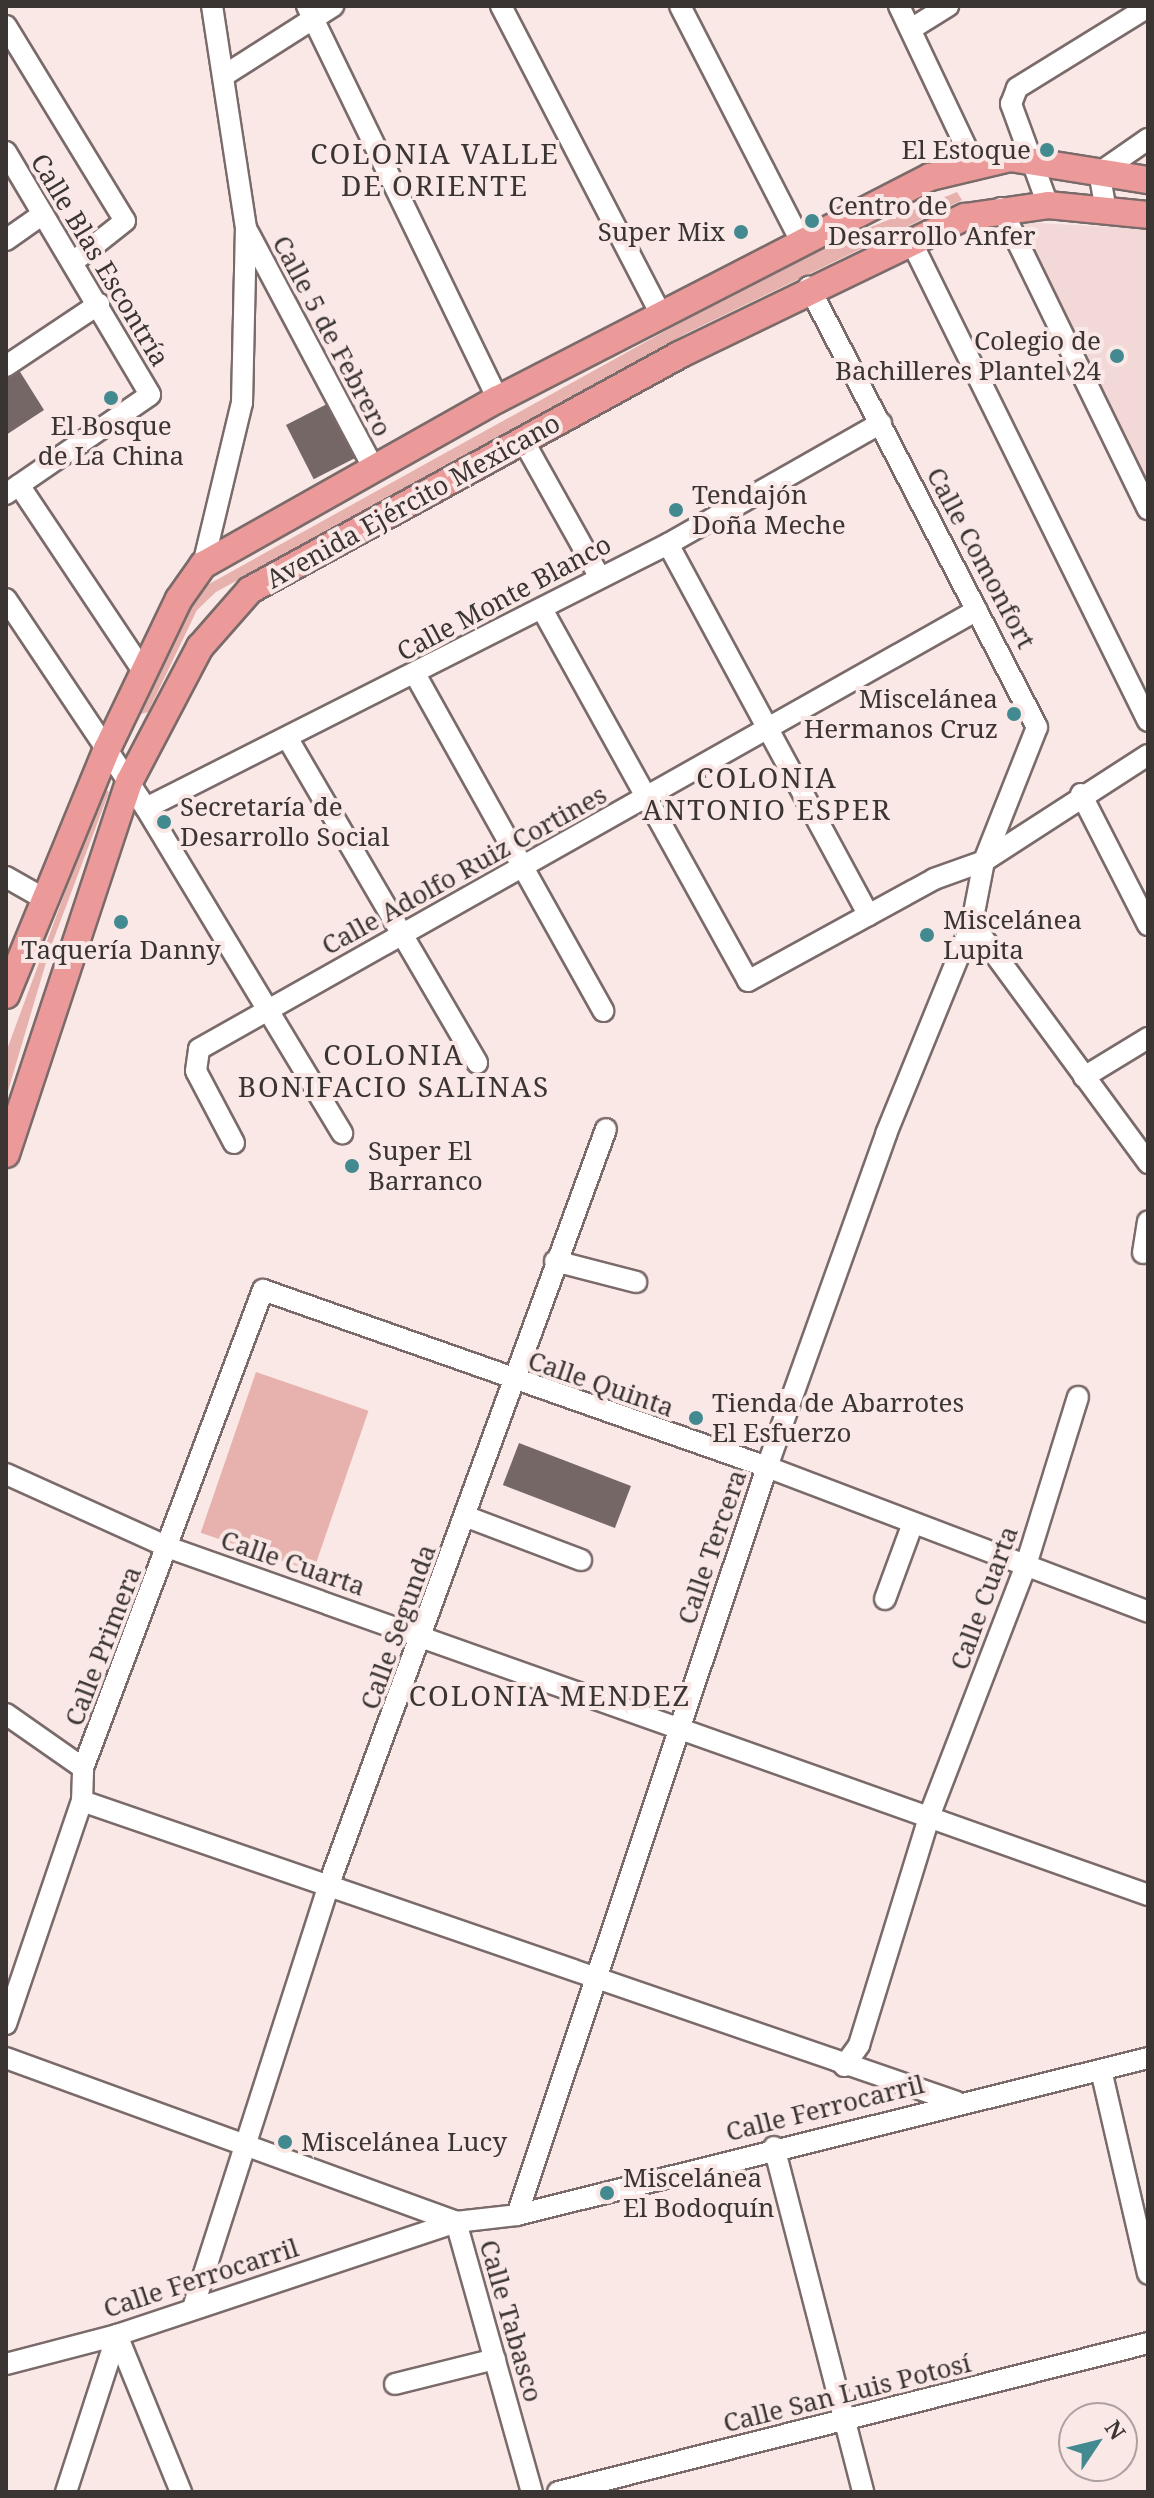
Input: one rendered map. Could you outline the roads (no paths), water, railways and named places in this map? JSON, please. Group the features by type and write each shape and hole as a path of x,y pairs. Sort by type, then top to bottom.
{"main road":[{"name":"Avenida Ejército Mexicano","path":"203,565 498,399 884,198 974,164 1035,163 1148,180"},
{"name":"Avenida Ejército Mexicano","path":"6,1154 129,782 200,647 250,590 809,287 911,241 1001,208 1048,205 1148,215"},
{"path":"6,995 43,898 107,749 143,671 203,565"}],"street":[{"path":"203,565 242,403 246,228 228,73 212,6"},
{"path":"228,73 310,12 333,6"},
{"path":"501,6 661,315"},
{"path":"680,6 801,241"},
{"path":"899,6 974,164"},
{"path":"911,29 948,6"},
{"path":"1048,205 1014,96 1148,7"},
{"path":"310,12 498,399"},
{"path":"6,26 125,221 73,262"},
{"path":"1106,211 1099,173 1148,139"},
{"name":"Calle Blas Escontría","path":"6,152 99,304 150,395 12,489"},
{"path":"1001,208 1148,509"},
{"path":"6,240 43,214"},
{"name":"Calle 5 de Febrero","path":"246,228 373,467"},
{"path":"911,241 1148,721"},
{"name":"Calle Comonfort","path":"809,287 1037,727 984,861"},
{"path":"6,366 99,304"},
{"name":"Calle Monte Blanco","path":"146,808 542,609 599,576 668,544 881,423"},
{"path":"523,440 599,576"},
{"path":"12,489 143,671"},
{"path":"668,544 771,729 869,915"},
{"path":"6,599 146,808 342,1133"},
{"path":"542,609 748,981 934,879 984,861 1081,794 1148,755"},
{"name":"Calle Adolfo Ruiz Cortines","path":"234,1143 195,1060 199,1049 267,1008 399,939 977,610"},
{"path":"415,674 521,870 603,1011"},
{"path":"288,739 399,939 477,1063"},
{"path":"1081,794 1148,925"},
{"name":"Calle Tercera","path":"517,2215 592,1982 767,1467 886,1134 972,923 984,861"},
{"path":"6,877 43,898"},
{"path":"972,923 1148,1163"},
{"path":"1084,1077 1148,1038"},
{"name":"Calle Segunda","path":"193,2308 241,2145 329,1884 423,1637 467,1517 511,1381 606,1129"},
{"path":"1143,1253 1148,1221"},
{"path":"555,1261 636,1282"},
{"name":"Calle Quinta","path":"263,1290 511,1381 767,1467 1148,1612"},
{"name":"Calle Primera","path":"6,2024 82,1801 83,1768 170,1548 263,1290"},
{"name":"Calle Cuarta","path":"844,2066 859,2045 930,1814 1026,1565 1078,1397"},
{"name":"Calle Cuarta","path":"6,1474 170,1548 680,1724 1148,1895"},
{"path":"467,1517 581,1560"},
{"path":"885,1599 913,1523"},
{"path":"6,1714 83,1768"},
{"path":"82,1801 329,1884 592,1982 957,2102"},
{"name":"Calle Ferrocarril","path":"517,2215 774,2147 1148,2057"},
{"path":"6,2058 456,2222"},
{"path":"1101,2070 1148,2274"},
{"path":"774,2147 863,2492"},
{"name":"Calle Tabasco","path":"517,2215 456,2222 532,2492"},
{"name":"Calle Ferrocarril","path":"8,2360 117,2335 456,2222"},
{"path":"66,2492 117,2335"},
{"path":"117,2335 181,2492"},
{"name":"Calle San Luis Potosí","path":"558,2492 1148,2343"},
{"path":"395,2384 495,2359"}],"place":[{"name":"El Estoque","path":"1047,150"},
{"name":"Centro de Desarrollo Anfer","path":"812,221"},
{"name":"Super Mix","path":"741,232"},
{"name":"Colegio de Bachilleres Plantel 24","path":"1117,356"},
{"name":"El Bosque de La China","path":"111,398"},
{"name":"Tendajón Doña Meche","path":"676,510"},
{"name":"Miscelánea Hermanos Cruz","path":"1014,714"},
{"name":"Secretaría de Desarrollo Social","path":"164,822"},
{"name":"Taquería Danny","path":"121,922"},
{"name":"Miscelánea Lupita","path":"927,935"},
{"name":"Super El Barranco","path":"352,1166"},
{"name":"Tienda de Abarrotes El Esfuerzo","path":"696,1418"},
{"name":"Miscelánea Lucy","path":"285,2142"},
{"name":"Miscelánea El Bodoquín","path":"607,2193"}],"district":[{"name":"COLONIA VALLE DE ORIENTE","path":"435,169"},
{"name":"COLONIA ANTONIO ESPER","path":"767,793"},
{"name":"COLONIA BONIFACIO SALINAS","path":"394,1070"},
{"name":"COLONIA MENDEZ","path":"550,1695"}]}
